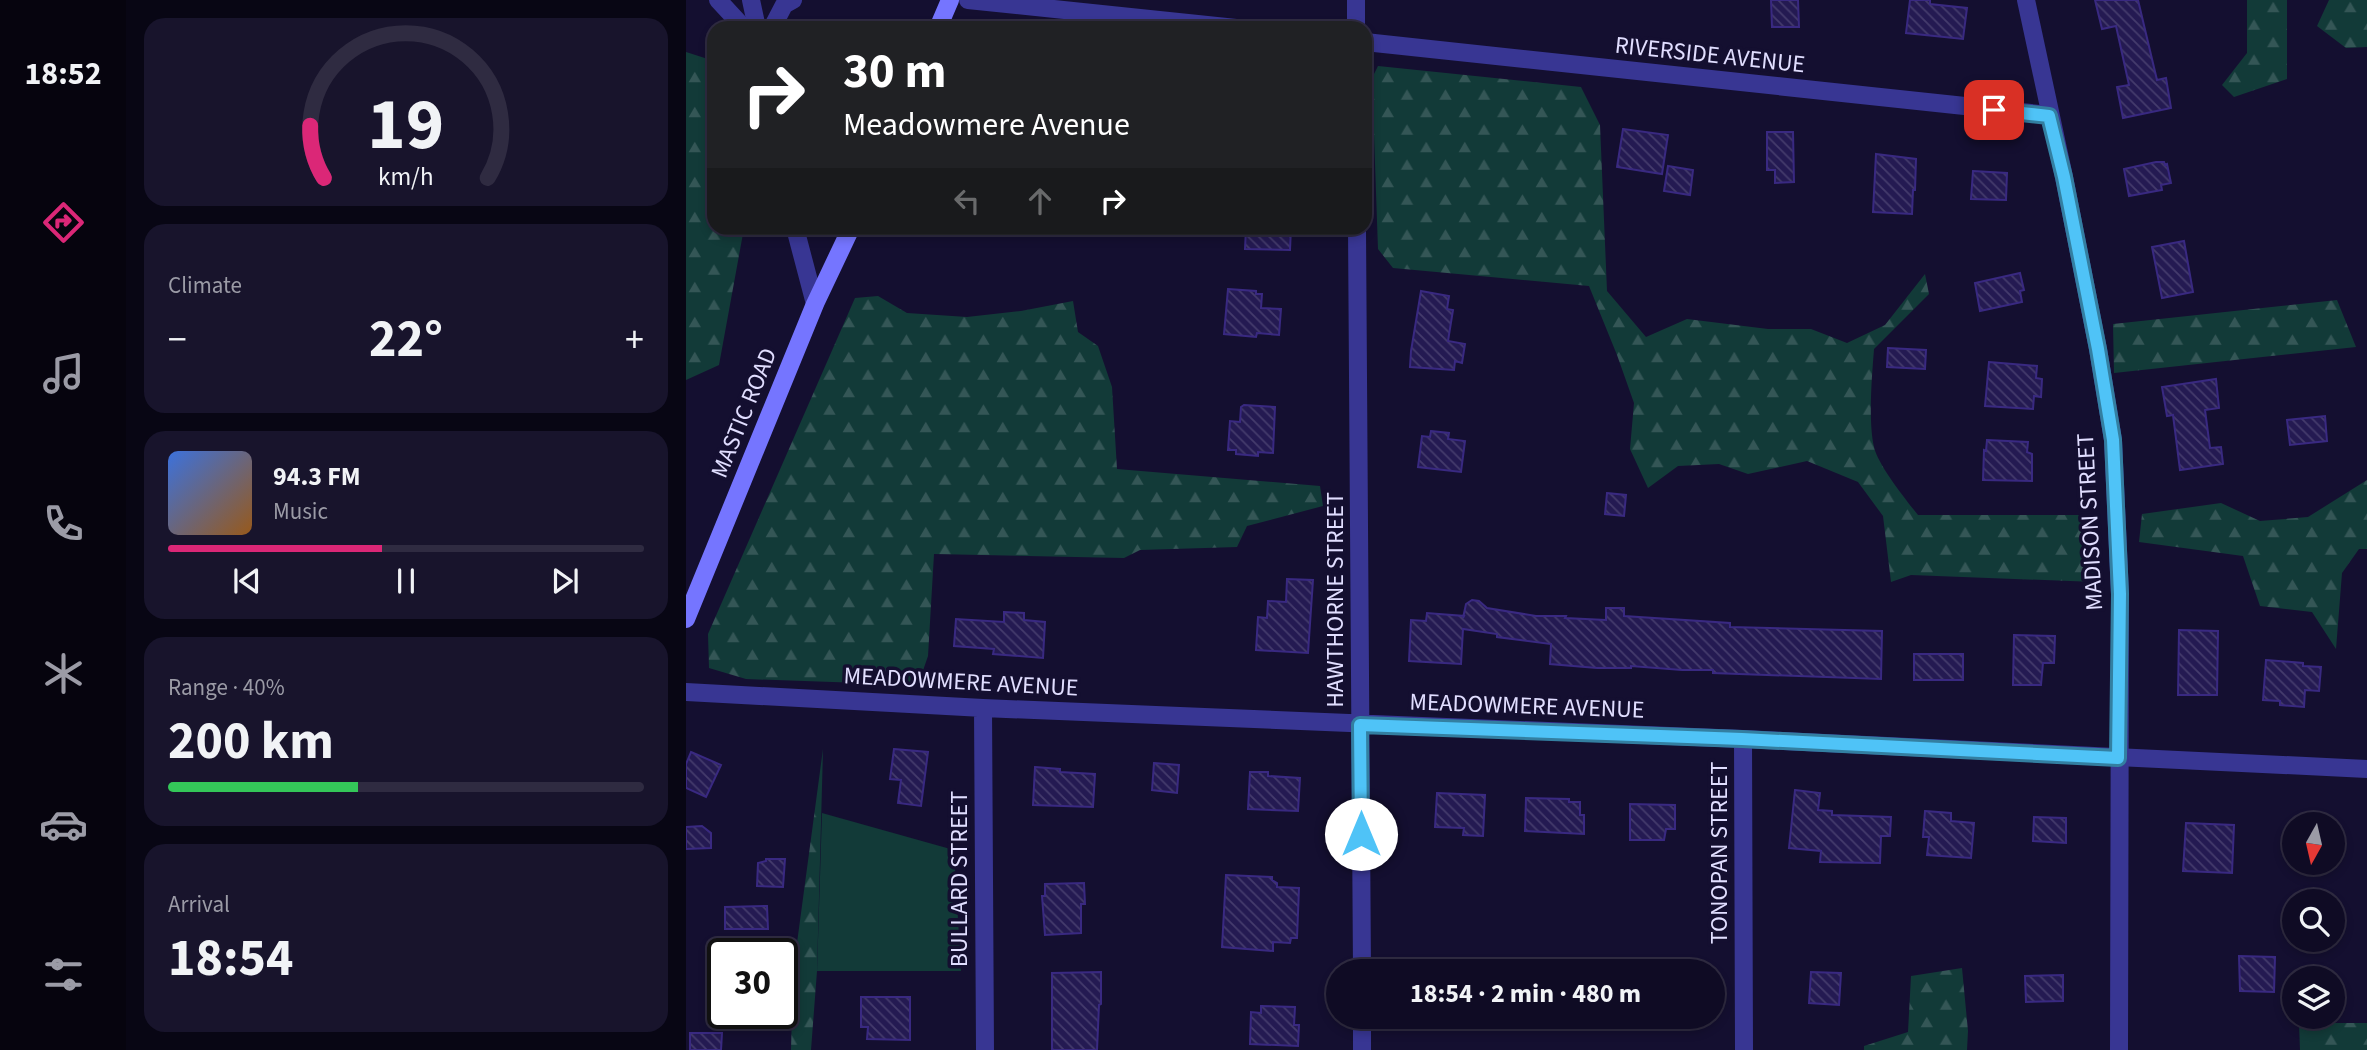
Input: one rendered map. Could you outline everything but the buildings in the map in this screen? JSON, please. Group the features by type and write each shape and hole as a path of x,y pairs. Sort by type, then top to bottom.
{"main road":[{"path":"941,21 950,0"},
{"name":"MASTIC ROAD","path":"686,619 815,304 848,235"}],"street":[{"path":"718,0 738,21"},
{"path":"751,0 756,21"},
{"path":"776,21 784,5 793,0"},
{"path":"968,0 1169,21"},
{"path":"1356,0 1356,21"},
{"name":"MADISON STREET","path":"2026,0 2064,177 2113,440 2120,594 2119,1050"},
{"name":"RIVERSIDE AVENUE","path":"1372,43 2049,116"},
{"path":"797,235 815,304"},
{"name":"HAWTHORNE STREET","path":"1357,235 1362,959"},
{"name":"MEADOWMERE AVENUE","path":"686,692 983,708 1742,739 2367,769"},
{"name":"BULLARD STREET","path":"983,708 985,1050"},
{"name":"TONOPAN STREET","path":"1742,739 1744,1050"},
{"path":"1362,1029 1362,1050"}],"green space":[{"path":"2247,0 2287,0 2287,79 2234,97 2222,85 2247,53"},
{"path":"2329,0 2367,0 2367,47 2346,48 2317,26"},
{"path":"686,52 707,59 707,235 743,235 719,365 686,380"},
{"path":"1378,66 1581,87 1600,125 1607,291 1646,337 1687,319 1768,329 1811,329 1847,343 1885,325 1925,274 1929,294 1874,349 1871,424 1874,447 1881,463 1918,515 2081,515 2096,582 1911,575 1891,582 1883,516 1858,482 1807,461 1748,474 1719,464 1678,466 1648,488 1630,449 1634,403 1589,286 1393,268 1378,249 1372,78"},
{"path":"878,296 907,313 967,317 1021,311 1073,301 1078,332 1098,346 1112,387 1117,469 1320,486 1323,506 1247,526 1237,547 1140,550 1124,558 934,554 928,656 918,685 746,679 709,668 708,634 855,298"},
{"path":"2337,300 2356,347 2114,373 2113,324"},
{"path":"2367,480 2367,549 2359,549 2342,573 2336,649 2312,612 2260,606 2243,556 2139,542 2142,514 2221,503 2260,521 2308,517"},
{"path":"823,749 817,971 811,1050 791,1050 792,1029 798,1029 798,938"},
{"path":"822,813 954,850 961,971 817,971"},
{"path":"1962,968 1968,1031 1967,1050 1864,1050 1864,1046 1908,1032 1911,976"},
{"path":"2345,1023 2367,1023 2367,1050 2300,1050 2299,1029 2345,1029"}],"route":[{"path":"1361,834 1360,725 1742,739 2118,758 2120,594 2113,440 2098,349 2064,177 2049,116 1994,110"}]}
